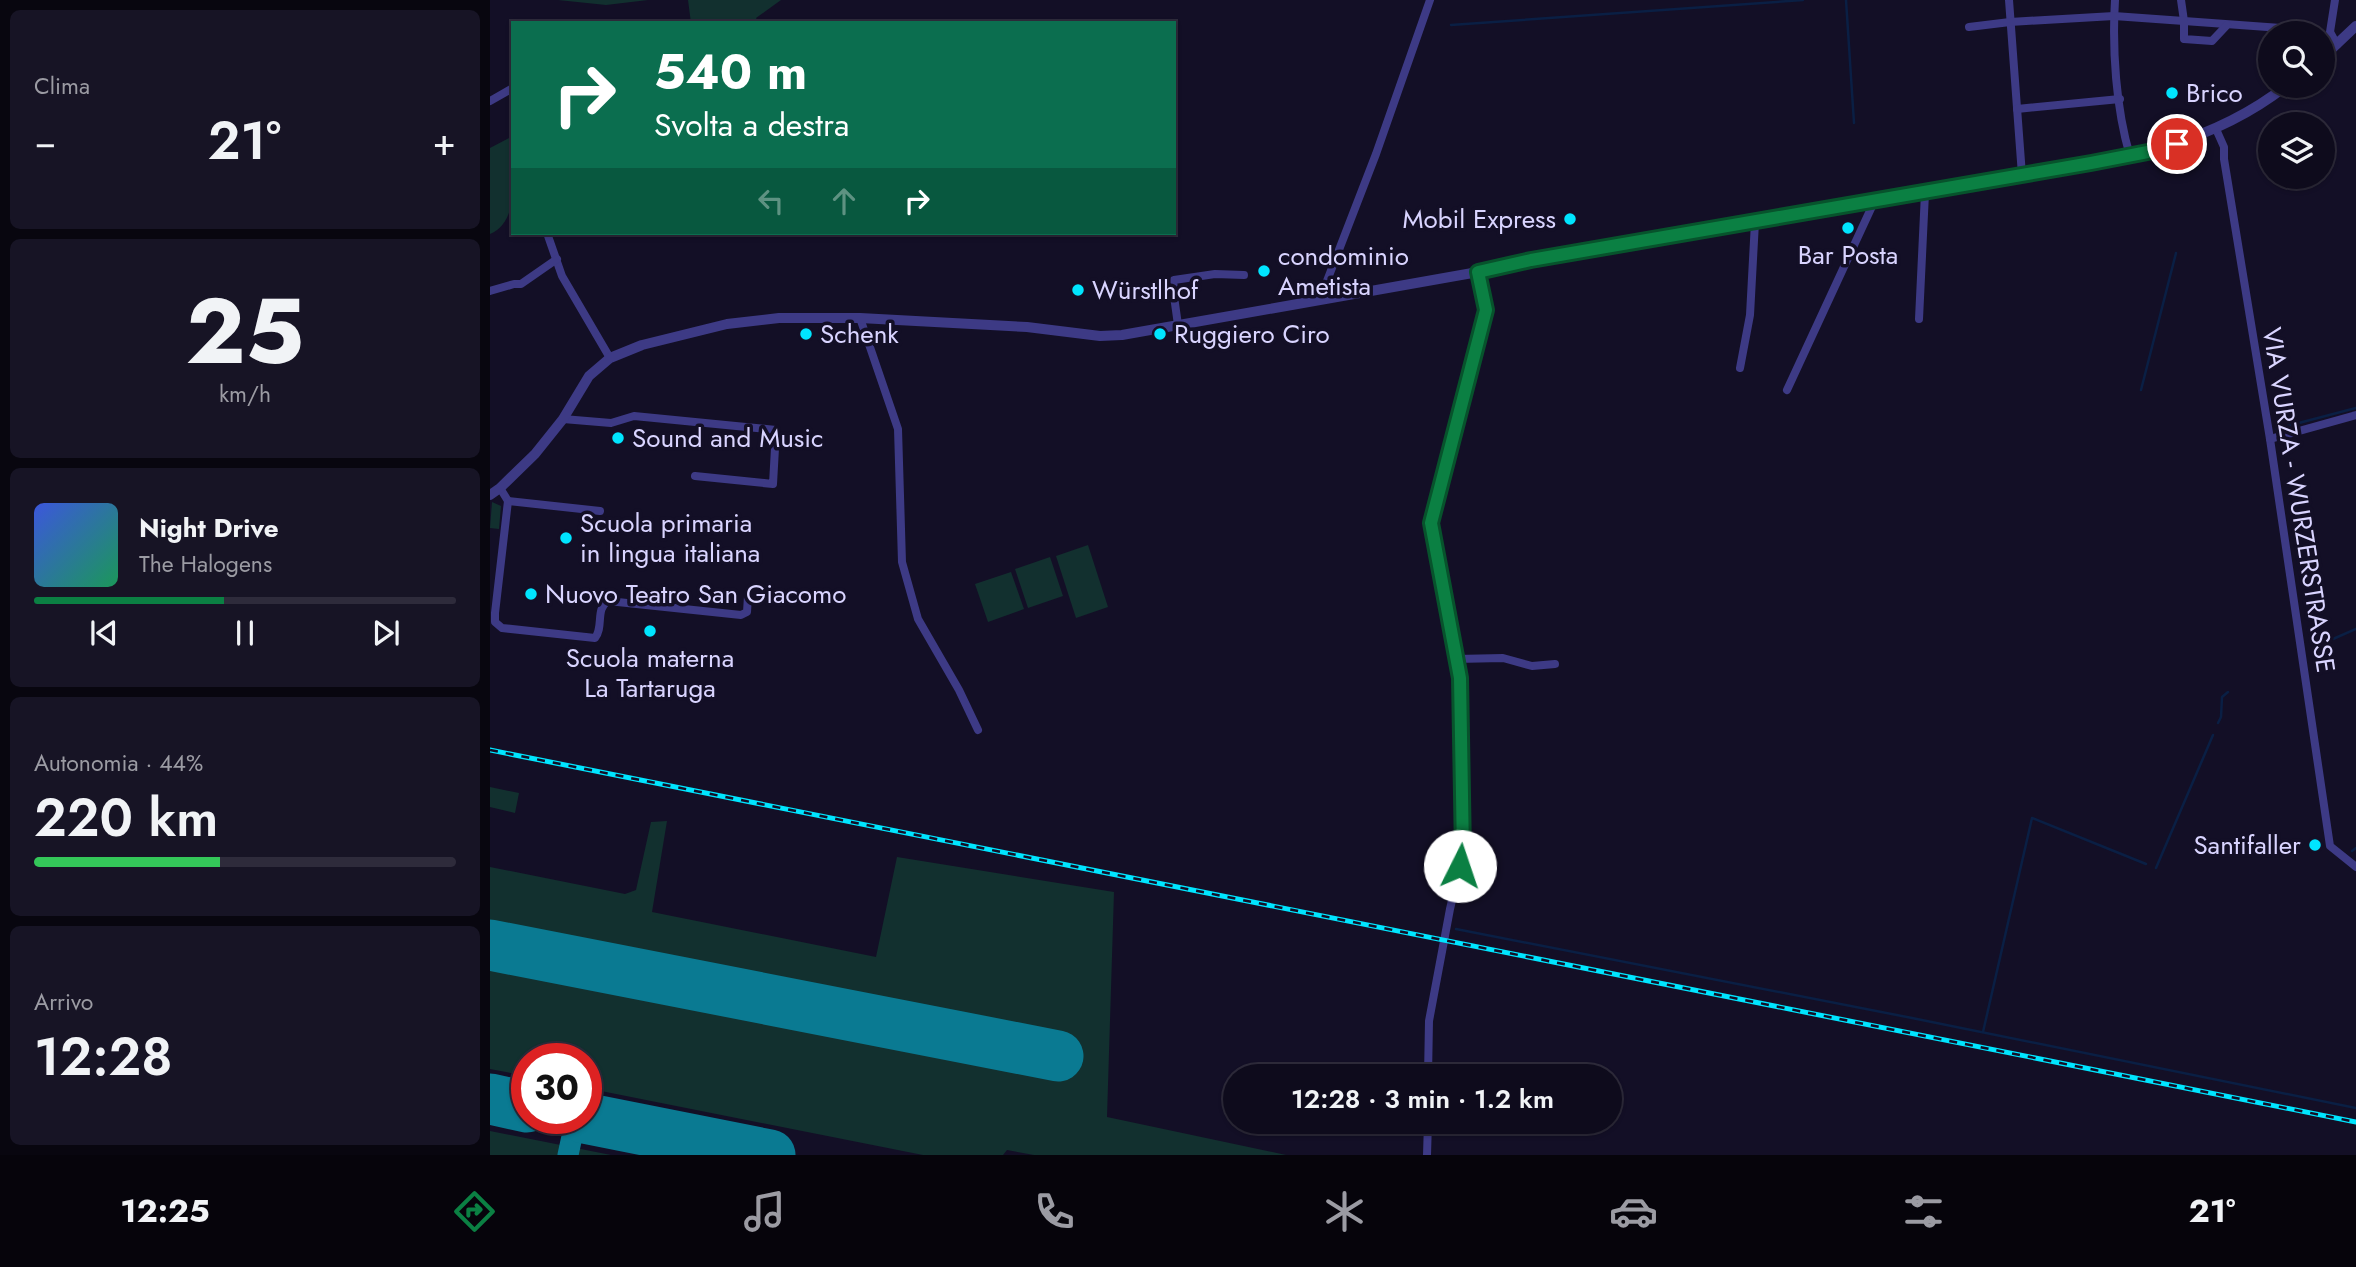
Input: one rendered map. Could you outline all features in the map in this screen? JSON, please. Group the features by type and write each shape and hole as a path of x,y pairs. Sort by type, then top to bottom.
{"street":[{"path":"1320,299 1376,153 1430,0"},
{"path":"2009,0 2022,175"},
{"path":"2115,0 2114,37 2120,99 2130,156"},
{"path":"2181,0 2184,39 2213,41 2227,25"},
{"path":"2330,21 2335,0"},
{"path":"1969,27 2114,16 2258,27"},
{"path":"2335,46 2356,26"},
{"path":"490,101 511,89"},
{"path":"490,495 535,454 563,419 589,376 610,358 642,345 727,324 779,318 860,318 1027,327 1100,336 1178,325 1478,272 1531,260 2130,156 2158,150 2216,129 2248,113 2270,98"},
{"path":"2017,109 2120,99"},
{"name":"VIA VURZA - WURZERSTRASSE","path":"2216,129 2224,147 2330,846 2356,866"},
{"path":"1919,319 1925,193"},
{"path":"1787,390 1874,202"},
{"path":"1740,368 1750,316 1755,222"},
{"path":"548,235 562,276 610,358"},
{"path":"490,291 521,284 556,259"},
{"path":"1428,1064 1429,1021 1463,853 1460,678 1431,523 1486,310 1478,272"},
{"path":"1178,325 1174,280 1215,274 1244,275"},
{"path":"860,318 898,429 902,562 905,576 918,619 960,690 978,730"},
{"path":"2270,439 2356,415"},
{"path":"563,419 611,423 634,416 776,430 774,484 695,476"},
{"path":"500,488 508,501 495,613 495,622 502,628 595,638 601,607 608,601 741,615 747,612 748,596"},
{"path":"508,501 600,510"},
{"path":"1456,659 1503,658 1532,666 1555,664"},
{"path":"1427,1155 1428,1134"}],"green space":[{"path":"558,0 648,0 606,5"},
{"path":"688,0 781,0 756,18 758,21 691,21"},
{"path":"511,137 511,205 500,227 490,234 490,148"},
{"path":"492,502 501,506 499,529 490,528"},
{"path":"1088,545 1108,607 1076,618 1056,556"},
{"path":"1050,557 1063,596 1028,608 1015,569"},
{"path":"1011,572 1024,609 988,622 975,584"},
{"path":"490,787 519,793 515,813 490,807"},
{"path":"667,821 652,912 876,957 897,857 1114,892 1107,1117 1286,1155 1034,1155 1007,1150 1003,1155 923,1155 602,1091 602,1043 511,1043 511,1073 490,1069 490,867 625,894 636,890 651,822"},
{"path":"490,1131 611,1155 490,1155"}],"waterway":[{"path":"1451,25 1803,0"},
{"path":"1846,0 1854,123"},
{"path":"2141,390 2176,253"},
{"path":"2276,429 2356,408"},
{"path":"2333,639 2356,629"},
{"path":"2218,723 2222,697 2228,692"},
{"path":"2156,868 2213,735"},
{"path":"1983,1032 2032,818 2146,864"},
{"path":"2352,851 2356,848"},
{"path":"1456,929 2356,1108"}],"taxiway":[{"path":"568,1155 573,1134"}],"runway":[{"path":"490,945 1058,1056"},
{"path":"490,1099 511,1104"},
{"path":"602,1122 770,1155"}],"railway":[{"path":"490,750 2356,1122"}],"place":[{"name":"Brico","path":"2172,93"},
{"name":"Mobil Express","path":"1570,219"},
{"name":"Bar Posta","path":"1848,228"},
{"name":"condominio Ametista","path":"1264,271"},
{"name":"Würstlhof","path":"1078,290"},
{"name":"Schenk","path":"806,334"},
{"name":"Ruggiero Ciro","path":"1160,334"},
{"name":"Sound and Music","path":"618,438"},
{"name":"Scuola primaria in lingua italiana","path":"566,538"},
{"name":"Nuovo Teatro San Giacomo","path":"531,594"},
{"name":"Scuola materna La Tartaruga","path":"650,631"},
{"name":"Santifaller","path":"2315,845"}],"route":[{"path":"1460,866 1463,853 1460,678 1431,523 1486,310 1478,272 1531,260 2091,163 2177,144"}]}
